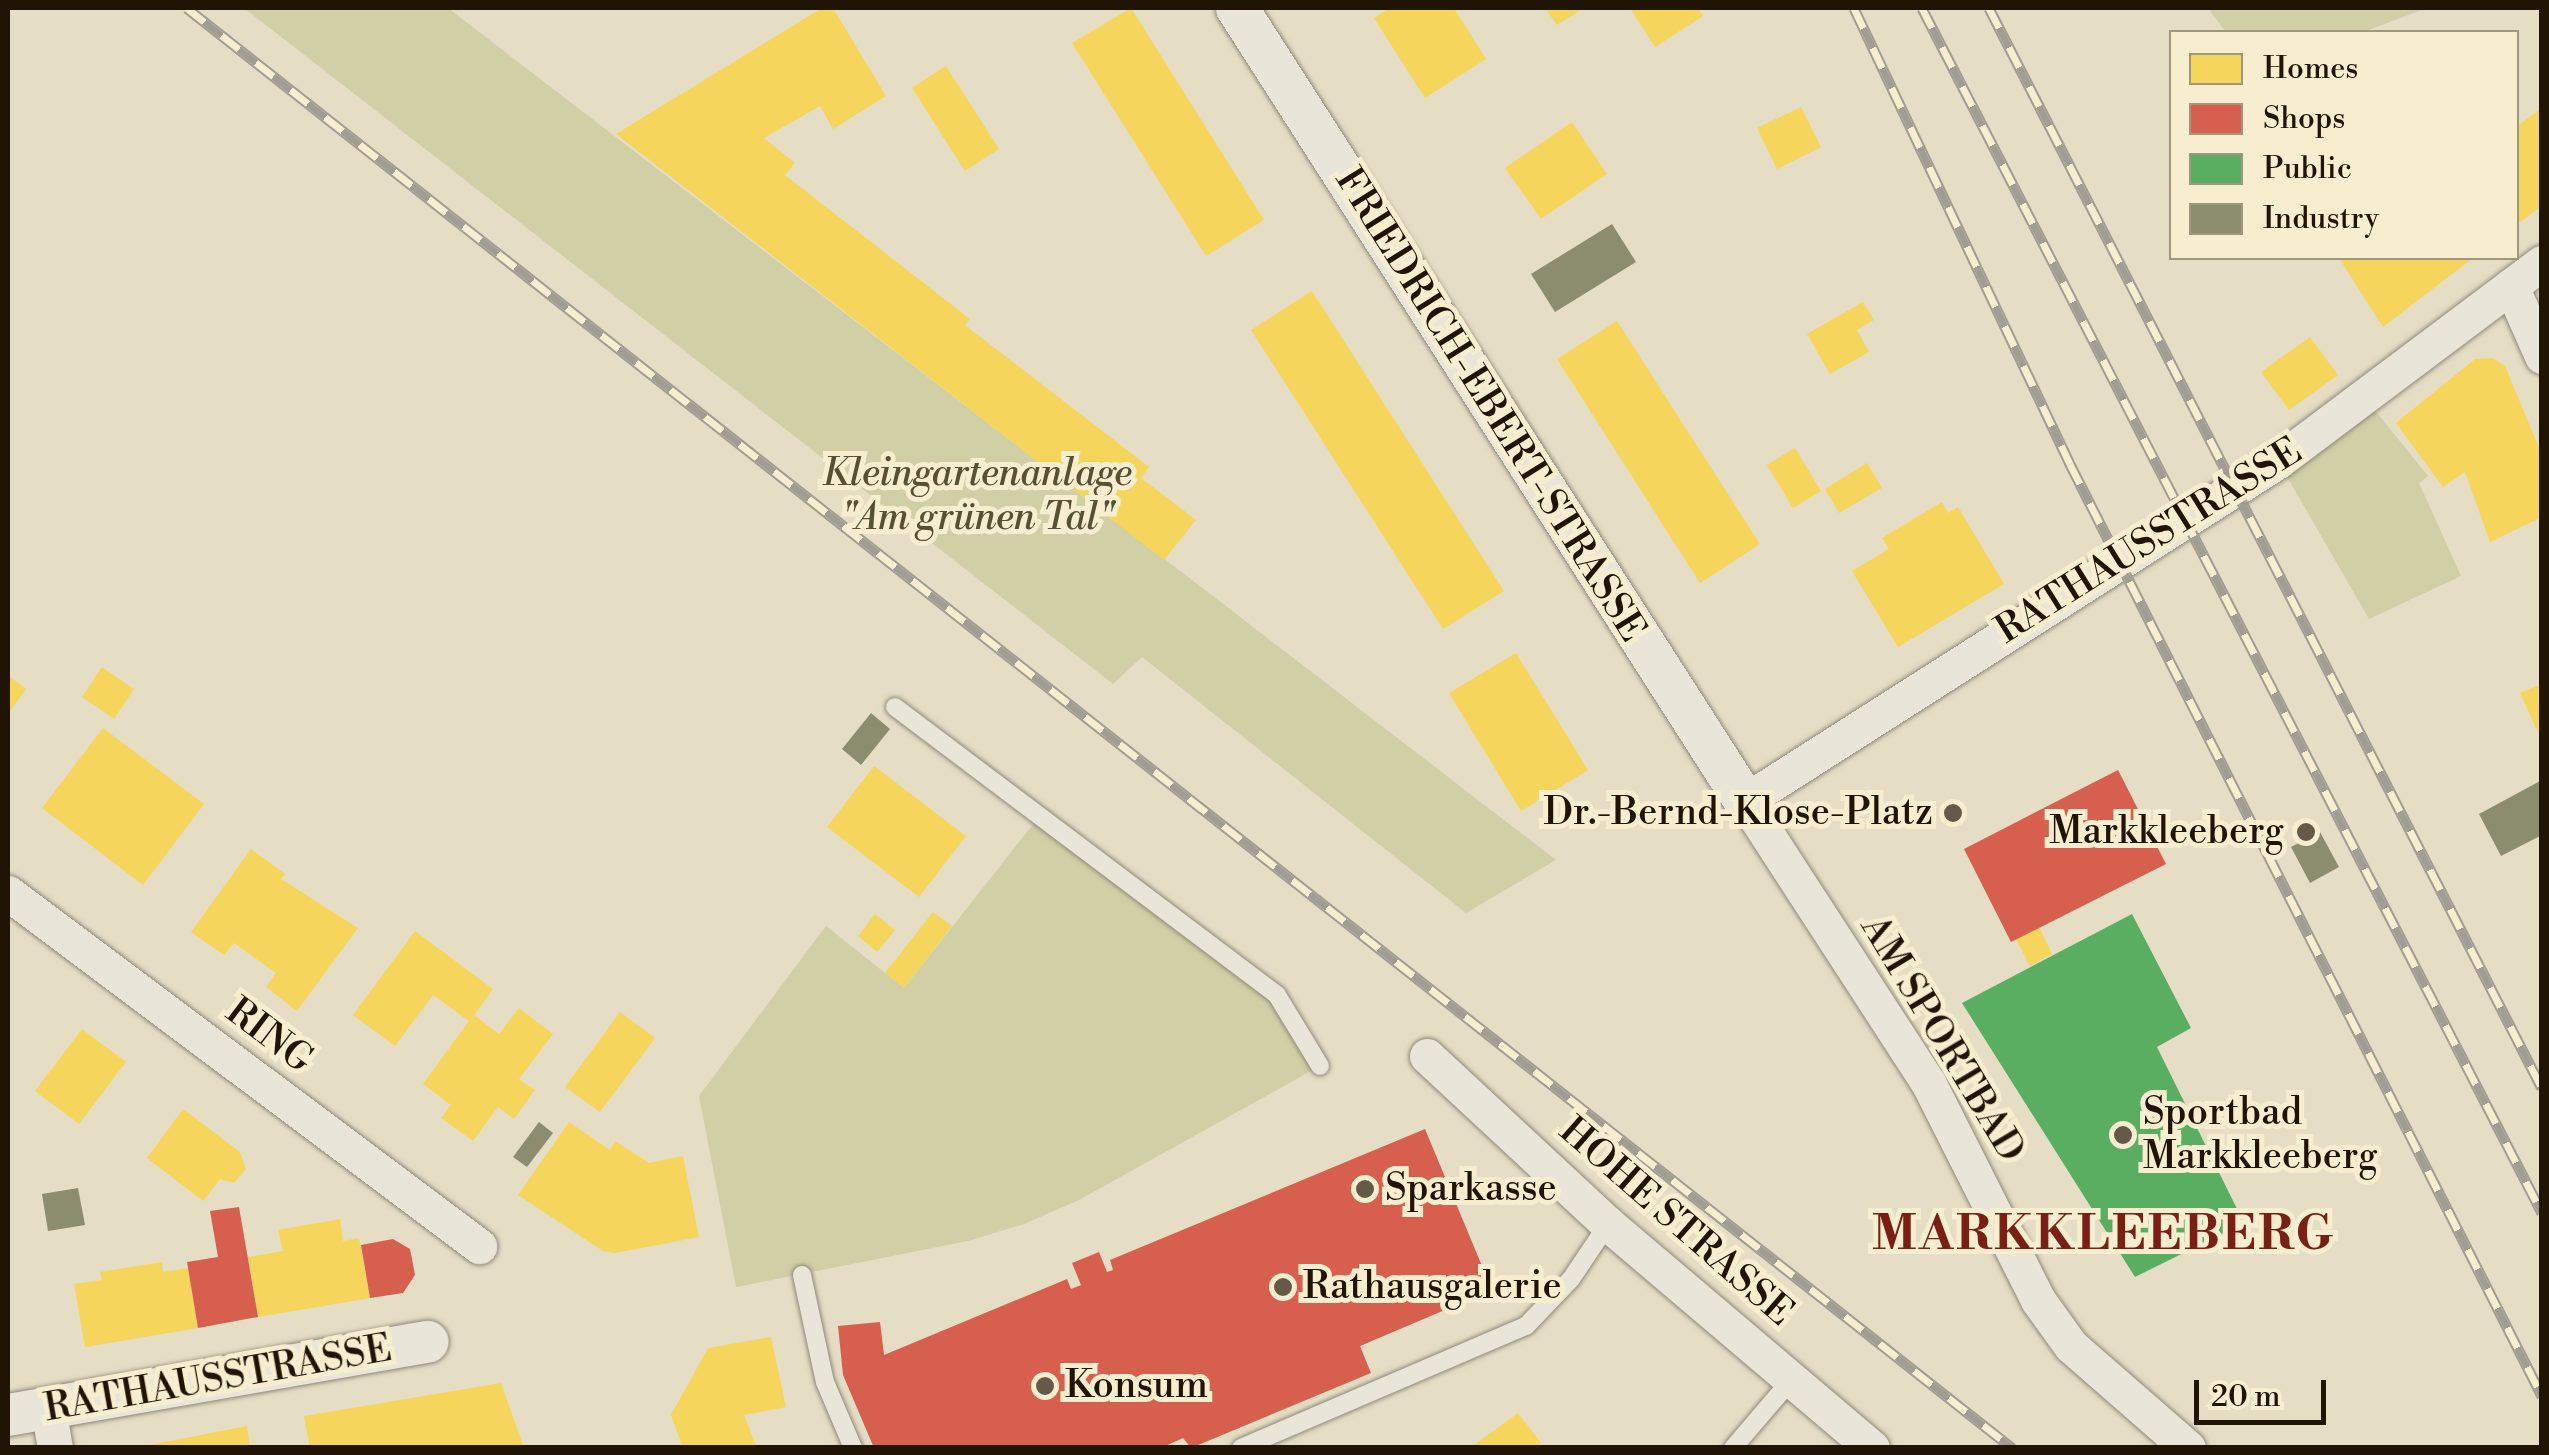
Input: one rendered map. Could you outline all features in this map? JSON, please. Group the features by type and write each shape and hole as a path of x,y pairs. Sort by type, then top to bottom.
{"street":[{"name":"FRIEDRICH-EBERT-STRASSE","path":"1237,8 1745,801"},
{"name":"RATHAUSSTRASSE","path":"1745,801 2278,460 2542,263"},
{"path":"2511,286 2542,356"},
{"name":"AM SPORTBAD","path":"1745,801 1929,1084 2038,1300 2072,1346 2188,1448"},
{"name":"RING","path":"8,894 478,1246"},
{"name":"HOHE STRASSE","path":"1427,1056 1608,1224 1872,1448"},
{"name":"RATHAUSSTRASSE","path":"37,1424 428,1342"}],"lane":[{"path":"894,708 1276,995 1320,1066"},
{"path":"1241,1448 1526,1326 1571,1279 1608,1224"},
{"path":"802,1275 825,1382 853,1448"},
{"path":"1733,1448 1791,1380"}],"green space":[{"name":"Kleingartenanlage \"Am grünen Tal\"","path":"244,8 448,8 1556,860 1466,913 1142,657 1113,684"},
{"path":"2427,8 2368,30 2224,30 2210,11"},
{"path":"2365,398 2428,476 2419,483 2461,576 2369,619 2278,461"},
{"path":"1038,818 1277,995 1320,1066 1079,1200 1024,1224 968,1241 736,1287 699,1096 826,926 904,988"}],"building: Homes":[{"path":"822,8 833,8 886,96 833,129 820,106 764,138 795,163 785,175 970,319 965,325 1149,467 1141,478 1196,520 1164,560 616,134"},
{"path":"1131,8 1264,220 1206,256 1072,43"},
{"path":"1390,8 1454,8 1486,59 1425,98 1374,18"},
{"path":"1545,8 1584,8 1557,25"},
{"path":"1630,8 1698,8 1703,16 1655,47"},
{"path":"946,66 999,149 965,171 912,88"},
{"path":"1801,107 1821,147 1777,169 1757,128"},
{"path":"2542,108 2542,206 2519,223 2519,125"},
{"path":"1572,122 1607,174 1541,219 1505,168"},
{"path":"2340,260 2470,260 2383,327"},
{"path":"1312,291 1504,591 1443,629 1251,330"},
{"path":"1863,302 1874,320 1857,330 1869,352 1830,374 1807,334"},
{"path":"1617,321 1760,544 1700,583 1557,359"},
{"path":"2310,337 2338,375 2289,410 2261,372"},
{"path":"2493,358 2505,366 2542,455 2542,517 2490,542 2465,472 2443,487 2396,423 2475,359"},
{"path":"1795,448 1821,491 1793,508 1767,465"},
{"path":"1867,463 1882,488 1839,513 1825,489"},
{"path":"1942,502 1948,513 1958,507 2004,584 1898,647 1852,571 1889,549 1882,538"},
{"path":"1516,653 1588,770 1521,811 1449,693"},
{"path":"102,667 134,689 114,719 82,697"},
{"path":"8,675 26,689 8,714"},
{"path":"2542,684 2542,741 2520,693"},
{"path":"103,728 204,804 143,885 42,808"},
{"path":"874,766 966,836 919,897 827,827"},
{"path":"251,849 285,874 281,879 358,928 297,1011 266,987 276,973 234,943 224,955 191,932"},
{"path":"933,912 952,926 904,988 885,973"},
{"path":"875,914 895,930 877,952 858,936"},
{"path":"2039,927 2052,954 2030,966 2016,939"},
{"path":"415,931 493,989 474,1015 499,1034 519,1008 553,1034 519,1079 535,1090 514,1119 498,1107 473,1141 441,1118 451,1105 423,1084 469,1021 433,995 395,1046 353,1015"},
{"path":"620,1012 655,1038 600,1112 565,1087"},
{"path":"82,1029 126,1062 79,1124 35,1091"},
{"path":"183,1109 240,1152 246,1169 234,1183 220,1179 203,1201 147,1158"},
{"path":"569,1122 610,1150 615,1141 649,1163 683,1156 699,1237 615,1253 603,1251 518,1195"},
{"path":"340,1219 343,1241 359,1238 370,1298 258,1317 248,1257 283,1251 278,1230"},
{"path":"162,1262 163,1272 188,1268 198,1328 85,1347 74,1284 102,1280 100,1272"},
{"path":"771,1337 786,1407 744,1415 757,1448 683,1448 671,1415 708,1348"},
{"path":"501,1383 524,1448 310,1448 304,1416"},
{"path":"1518,1413 1541,1443 1534,1448 1470,1448"},
{"path":"247,1426 250,1448 144,1448 144,1446"}],"building: Shops":[{"path":"2118,770 2166,864 2011,942 1964,849"},
{"name":"Rathausgalerie","path":"1425,1129 1492,1290 1360,1346 1371,1373 1191,1448 1183,1438 1161,1448 874,1448 843,1375 838,1326 880,1322 884,1355 1067,1279 1071,1289 1081,1285 1072,1263 1099,1252 1107,1272 1113,1270 1110,1260"},
{"path":"239,1207 258,1317 198,1328 187,1262 218,1257 210,1211"},
{"path":"393,1239 410,1249 415,1275 403,1293 370,1298 361,1245"}],"building: Public":[{"name":"Sportbad Markkleeberg","path":"2132,914 2191,1028 2157,1047 2244,1223 2135,1277 1962,1003"}],"building: Industry":[{"path":"1612,224 1636,262 1555,312 1531,274"},
{"path":"871,713 890,729 861,765 842,749"},
{"path":"2542,780 2542,835 2501,856 2479,814"},
{"path":"2320,832 2339,867 2310,883 2291,847"},
{"path":"539,1122 553,1133 527,1167 513,1157"},
{"path":"78,1188 85,1225 48,1231 42,1194"}],"railway":[{"path":"187,8 2012,1448"},
{"path":"1854,8 2070,464 2542,1396"},
{"path":"1922,8 2542,1213"},
{"path":"1989,8 2542,1088"}],"place":[{"name":"Dr.-Bernd-Klose-Platz","path":"1953,813"},
{"name":"Markkleeberg","path":"2306,832"},
{"name":"Sportbad Markkleeberg","path":"2123,1135"},
{"name":"Sparkasse","path":"1365,1189"},
{"name":"Rathausgalerie","path":"1283,1287"},
{"name":"Konsum","path":"1045,1386"}],"district":[{"name":"MARKKLEEBERG","path":"2104,1236"}]}
